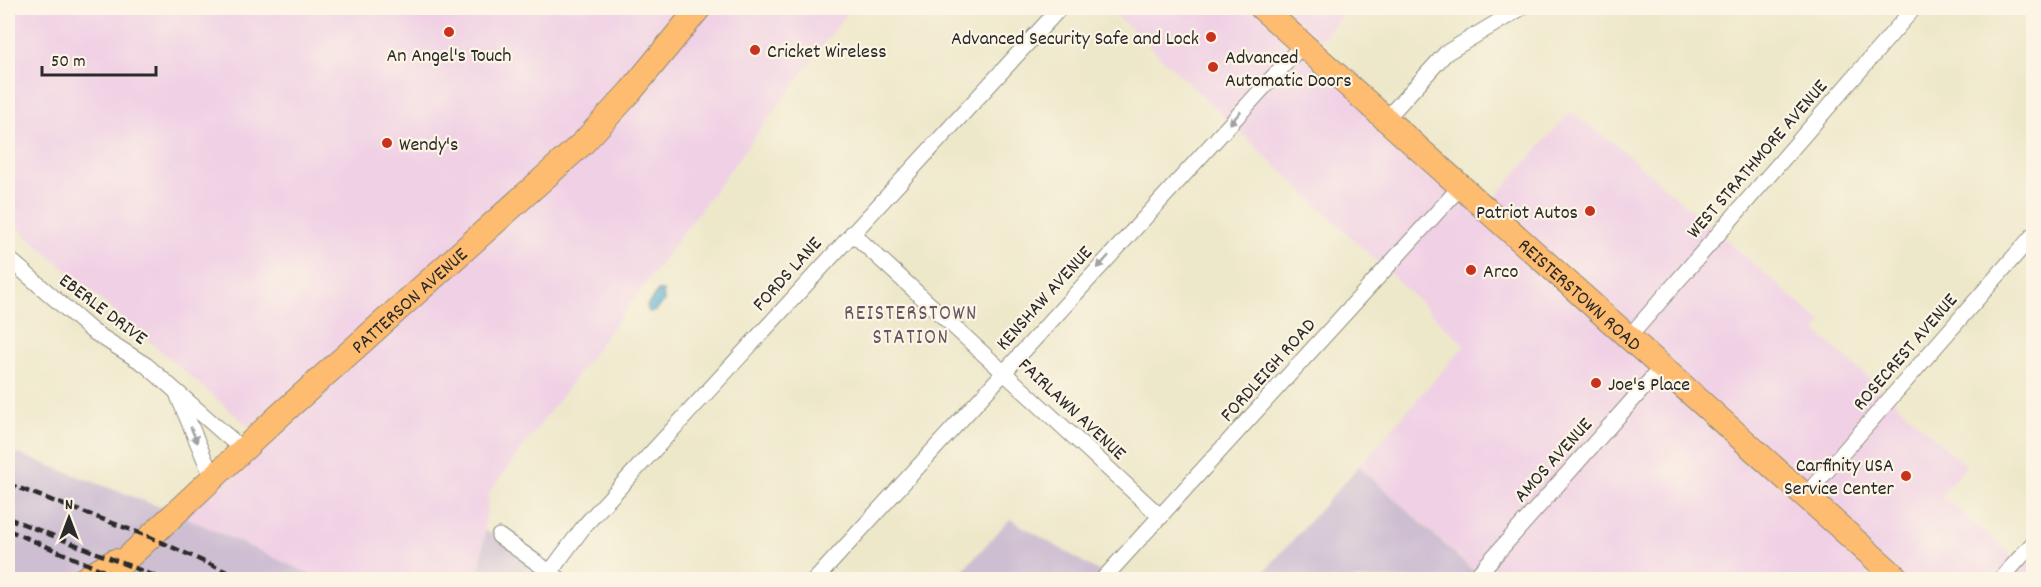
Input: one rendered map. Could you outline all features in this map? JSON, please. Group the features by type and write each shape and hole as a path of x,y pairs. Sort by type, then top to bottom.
{"main road":[{"name":"PATTERSON AVENUE","path":"104,579 243,450 583,143 630,92 699,8"},
{"name":"REISTERSTOWN ROAD","path":"1262,8 1899,579"},
{"path":"83,579 137,548"},
{"path":"113,579 137,548"}],"street":[{"name":"FORDS LANE","path":"556,576 585,525 1060,8"},
{"path":"1386,119 1446,53 1521,8"},
{"name":"WEST STRATHMORE AVENUE","path":"1629,337 1914,8"},
{"name":"KENSHAW AVENUE","path":"814,579 1303,44"},
{"name":"FORDLEIGH ROAD","path":"1103,579 1461,186"},
{"name":"FAIRLAWN AVENUE","path":"852,232 1161,517"},
{"name":"ROSECREST AVENUE","path":"1805,496 2034,234"},
{"name":"EBERLE DRIVE","path":"8,258 92,330 146,365 243,450"},
{"name":"AMOS AVENUE","path":"1473,579 1662,367"},
{"name":"EBERLE DRIVE","path":"176,391 213,479"},
{"path":"499,536 556,576"},
{"path":"2000,579 2034,542"}],"shaded area":[{"path":"8,8 851,8 489,493 478,579 321,579 176,513 261,437 8,220"},
{"path":"1109,8 1349,8 1310,51 1485,209 1570,112 1615,144 1822,323 1816,331 1966,466 1941,495 2017,560 2033,544 2033,579 1484,579 1359,466 1465,345"},
{"path":"8,450 176,513 321,579 8,579"},
{"path":"1359,466 1467,565 1484,579 1257,580"},
{"path":"1010,519 1112,579 954,580"},
{"path":"485,530 560,579 478,580"}],"water":[{"path":"658,291 663,291 664,301 655,311 649,312 647,306"}],"railway":[{"path":"8,484 150,537 244,580"},
{"path":"8,518 165,580"},
{"path":"8,530 125,580"}],"place":[{"name":"An Angel's Touch","path":"449,32"},
{"name":"Advanced Security Safe and Lock","path":"1211,37"},
{"name":"Cricket Wireless","path":"755,50"},
{"name":"Advanced Automatic Doors","path":"1213,67"},
{"name":"Wendy's","path":"387,143"},
{"name":"Patriot Autos","path":"1590,211"},
{"name":"Arco","path":"1471,270"},
{"name":"Joe's Place","path":"1596,383"},
{"name":"Carfinity USA Service Center","path":"1906,476"}],"district":[{"name":"REISTERSTOWN STATION","path":"911,324"}]}
